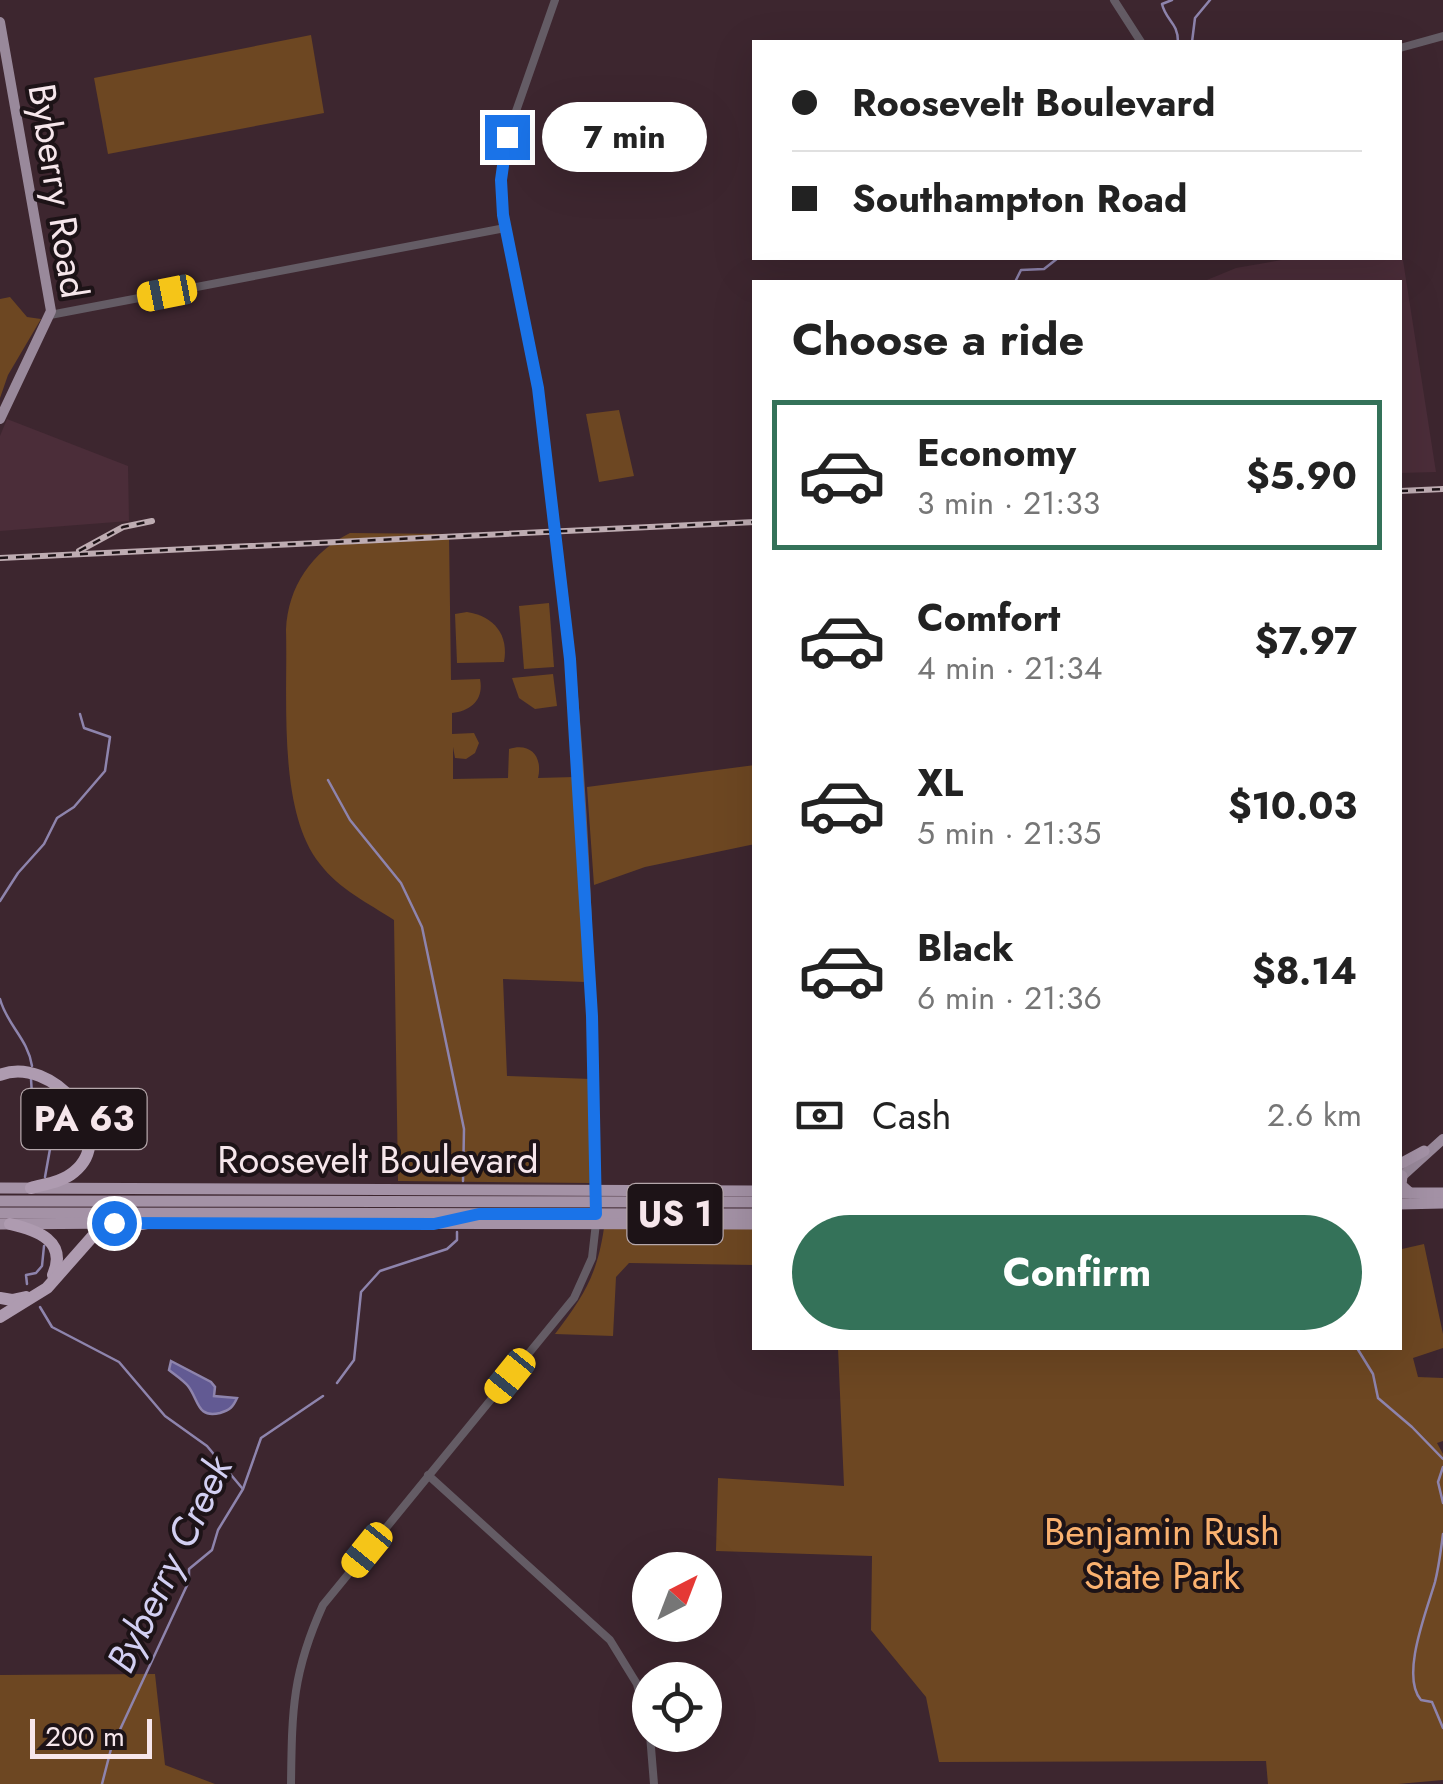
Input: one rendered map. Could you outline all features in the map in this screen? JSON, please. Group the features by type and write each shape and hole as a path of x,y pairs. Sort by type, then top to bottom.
{"highway":[{"name":"PA 63","path":"0,1075 22,1071 52,1082 78,1106 87,1129 88,1149 77,1170 61,1180 31,1188"},
{"path":"1402,1170 1424,1151"},
{"name":"Roosevelt Boulevard","path":"0,1188 425,1190 752,1224"},
{"path":"425,1190 478,1208"},
{"name":"Roosevelt Boulevard","path":"3,1220 434,1224 752,1191"},
{"path":"1405,1193 1443,1193"},
{"name":"Roosevelt Boulevard","path":"0,1201 478,1208"},
{"name":"Roosevelt Boulevard","path":"3,1220 39,1213 596,1208 752,1202"},
{"path":"1402,1204 1443,1203"},
{"path":"434,1224 478,1208"},
{"name":"Roosevelt Boulevard","path":"596,1208 752,1214"},
{"path":"39,1213 82,1223"},
{"path":"0,1298 16,1299 34,1293 52,1278 58,1263 55,1247 45,1236 3,1220"},
{"path":"0,1317 47,1288 92,1237 111,1229 147,1223"}],"main road":[{"name":"Byberry Road","path":"0,22 50,315 0,419"},
{"path":"1424,1151 1443,1136"},
{"path":"1402,1170 1443,1136"}],"street":[{"path":"291,1784 292,1702 304,1647 323,1606 574,1298 592,1258 596,1208 593,1028 582,815 557,540 538,388 505,228 501,180 507,137 555,0"},
{"path":"1114,0 1140,40"},
{"path":"1402,48 1443,36"},
{"path":"50,315 505,228"},
{"path":"428,1475 610,1640 632,1674"},
{"path":"651,1752 654,1784"}],"shaded area":[{"path":"1402,254 1436,472 1402,473 1402,280 1207,280 1236,268 1282,260 1402,260"},
{"path":"7,419 128,466 129,521 0,531 0,436"},
{"path":"171,1361 211,1382 214,1396 237,1398 234,1404 220,1413 203,1411 188,1386 169,1370"}],"green space":[{"path":"311,35 324,113 108,154 94,78"},
{"path":"10,297 27,317 41,319 8,375 0,398 0,299"},
{"path":"619,410 634,476 599,482 586,414"},
{"path":"350,533 449,534 451,680 480,679 481,686 475,703 452,713 452,734 474,733 479,743 475,753 466,759 455,758 453,747 453,779 508,778 509,749 517,747 534,753 539,764 538,778 574,777 585,982 503,979 507,1076 591,1079 590,1183 398,1181 394,920 345,888 320,864 306,841 297,814 288,752 286,630 292,599 314,560"},
{"path":"549,603 554,667 524,669 519,606"},
{"path":"467,612 485,618 497,628 504,643 504,662 457,663 455,614"},
{"path":"553,674 557,706 535,709 519,698 512,678"},
{"path":"752,765 752,845 645,867 594,885 587,787"},
{"path":"752,1224 752,1265 629,1263 616,1277 613,1336 555,1334 587,1285 604,1228"},
{"name":"Benjamin Rush State Park","path":"1424,1244 1443,1334 1443,1348 1413,1358 1418,1377 1443,1378 1443,1441 1437,1443 1443,1454 1443,1780 1268,1784 1266,1761 939,1762 926,1697 871,1630 872,1556 716,1551 718,1478 844,1486 838,1350 1402,1350 1402,1249"},
{"path":"155,1674 165,1765 215,1784 0,1784 0,1675"}],"waterway":[{"path":"1172,0 1162,4 1178,40"},
{"path":"1192,40 1195,18 1210,0"},
{"path":"1016,280 1021,270 1044,269 1055,260"},
{"path":"0,901 44,844 57,818 74,807 105,771 110,737 84,728 80,714"},
{"name":"Byberry Creek","path":"328,780 350,820 401,883 422,927 464,1129 463,1181"},
{"path":"0,999 32,1066"},
{"path":"31,1079 32,1095 50,1149 45,1177"},
{"name":"Byberry Creek","path":"337,1383 354,1360 361,1292 380,1271 447,1249 457,1240 457,1232"},
{"path":"27,1284 26,1275 36,1273 42,1266 44,1246"},
{"path":"40,1307 52,1327 119,1362 165,1416 207,1446 242,1488"},
{"path":"1358,1350 1373,1374 1378,1398 1443,1459"},
{"name":"Byberry Creek","path":"102,1784 111,1749 189,1581 189,1569 212,1550 218,1530 243,1489 261,1438 323,1396"},
{"path":"1443,1467 1438,1482 1443,1503"},
{"path":"1443,1534 1413,1675 1421,1700 1432,1702 1443,1728"}],"railway":[{"path":"1402,491 1443,489"},
{"path":"79,551 123,527 152,521"},
{"path":"0,558 752,522"}],"route":[{"path":"114,1223 434,1224 479,1214 596,1214 592,1016 570,659 538,388 503,215 501,180 507,137"}]}
